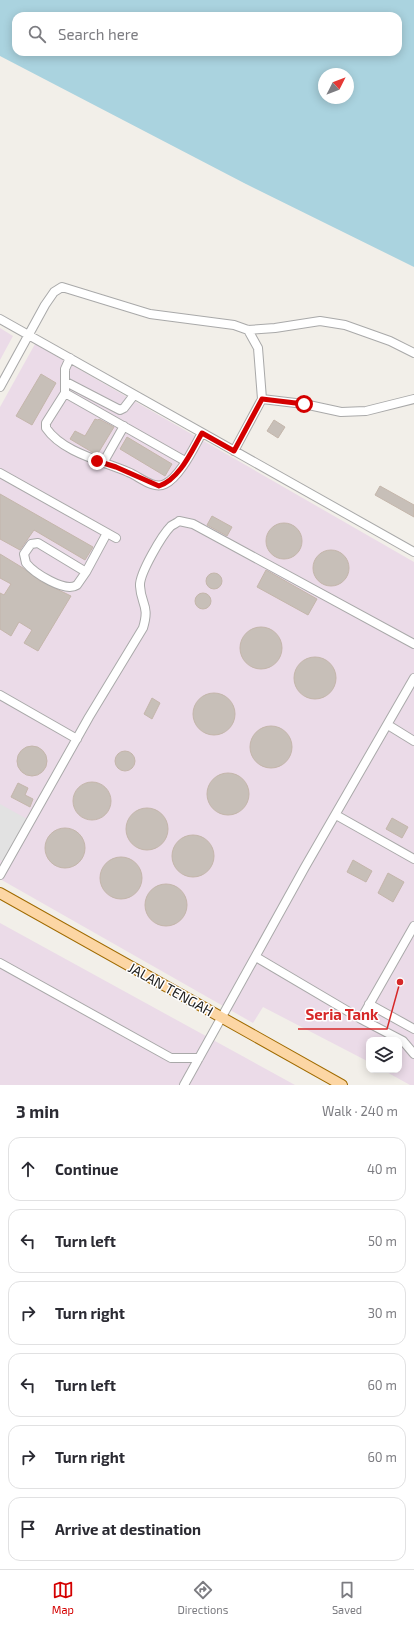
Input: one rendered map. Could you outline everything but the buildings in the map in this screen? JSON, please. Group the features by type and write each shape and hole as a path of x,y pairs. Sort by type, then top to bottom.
{"main road":[{"name":"JALAN TENGAH","path":"0,893 342,1085"}],"street":[{"path":"0,387 54,292 62,288 150,314 234,325 248,330 274,328 320,321 345,325 390,341 414,353"},
{"path":"0,319 414,552"},
{"path":"234,451 262,399 258,348 248,330"},
{"path":"70,358 65,369 65,392 49,418 46,428 56,440 103,463 131,473 150,484 159,486 166,484 171,479 185,461 202,433"},
{"path":"66,382 120,410 124,408 134,395"},
{"path":"65,392 185,461"},
{"path":"262,399 304,404 341,412 366,411 414,399"},
{"path":"103,463 124,426"},
{"path":"0,473 116,538"},
{"path":"0,875 77,739 143,628 147,616 147,608 140,586 141,579 162,539 171,526 179,521 194,524 414,644"},
{"path":"86,572 38,542 31,544 24,554 24,559 29,567 51,581 66,587 77,585 86,572 107,533"},
{"path":"184,1085 214,1029 414,678"},
{"path":"0,695 77,739"},
{"path":"388,725 414,740"},
{"path":"336,815 414,859"},
{"path":"361,1019 414,926"},
{"path":"256,957 361,1019 403,1041 414,1054"},
{"path":"0,963 171,1058 199,1058"},
{"path":"369,1004 414,1029"}],"shaded area":[{"path":"0,328 13,336 0,360"},
{"path":"35,344 414,562 414,1085 410,1085 388,1073 402,1073 402,1037 366,1037 366,1060 263,1007 253,1023 0,879 0,407"},
{"path":"0,804 27,819 4,862 0,860"},
{"path":"0,923 295,1085 0,1085"}],"water":[{"path":"0,0 414,0 414,267 244,183 0,56"}],"place":[{"name":"Seria Tank","path":"400,982"}],"route":[{"path":"97,461 131,473 150,484 159,486 166,484 183,466 202,433 234,451 262,399 304,404"}]}
